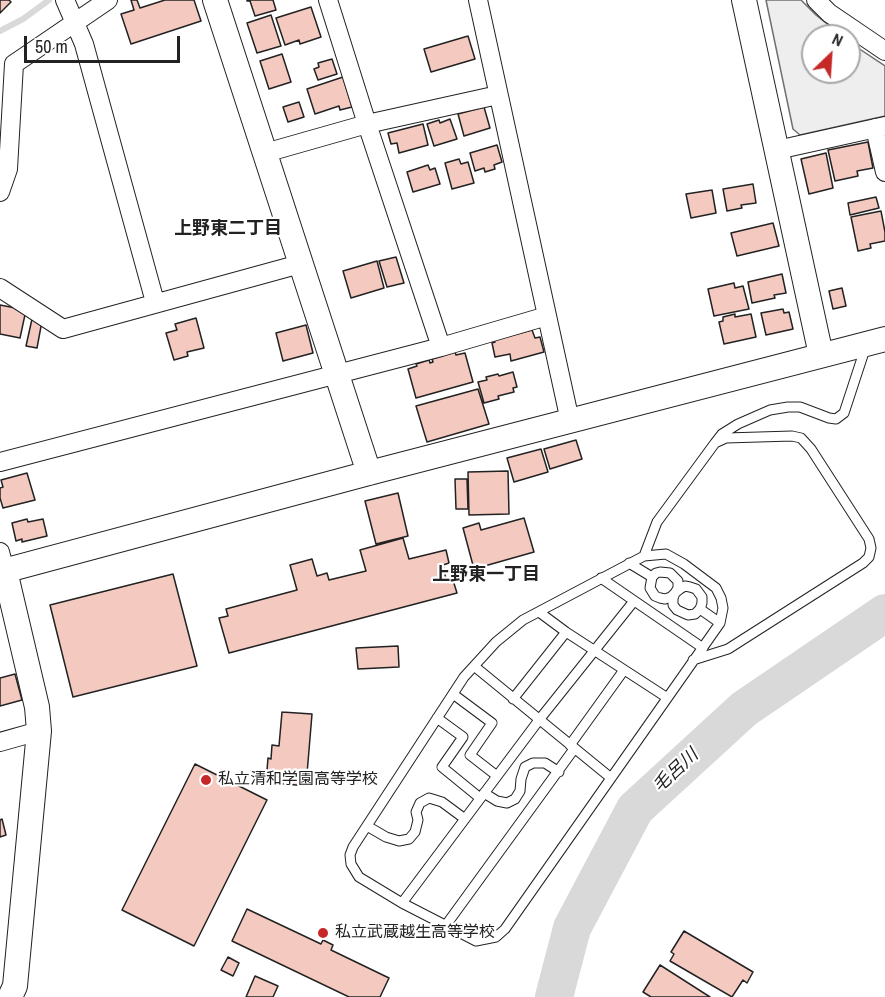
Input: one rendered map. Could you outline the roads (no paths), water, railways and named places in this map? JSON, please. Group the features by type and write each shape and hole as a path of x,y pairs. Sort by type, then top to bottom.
{"street":[{"path":"64,0 84,45 155,302"},
{"path":"0,192 8,169 14,64 108,0"},
{"path":"215,0 369,473"},
{"path":"328,0 441,347"},
{"path":"478,0 570,421"},
{"path":"744,0 821,355"},
{"path":"816,0 829,13 885,51"},
{"path":"265,153 367,124 498,95"},
{"path":"777,150 880,127 885,172"},
{"path":"0,288 63,328 300,264"},
{"path":"0,462 441,347 547,316"},
{"path":"10,997 15,986 39,731 37,707 2,565 369,473 876,341"},
{"path":"0,742 39,731"}],"lane":[{"path":"644,556 657,522 722,434 770,410 788,406 800,407 836,419 844,413 876,341"},
{"path":"693,660 728,649 863,563 869,557 871,548 869,539 811,449 801,438 792,436 726,438 715,443"},
{"path":"666,554 684,564 716,588 723,608 720,623 505,929 496,937 476,941 402,903 359,877 354,870 350,855 353,848 464,677 496,642 523,620 629,563 644,556 666,554"},
{"path":"629,563 652,577"},
{"path":"675,592 673,604 676,610 688,615 695,614 702,603 702,597 696,589 685,586 675,592 666,599 656,596 650,588 652,577 660,572 670,573 678,581 678,588 675,592"},
{"path":"601,578 703,648"},
{"path":"402,903 539,720 634,601"},
{"path":"699,609 720,623"},
{"path":"539,612 666,698"},
{"path":"513,699 566,632"},
{"path":"474,666 611,778"},
{"path":"446,926 559,772 572,747 624,669"},
{"path":"453,694 492,723 470,755 497,776"},
{"path":"437,718 463,737 442,767 482,796 507,803 515,799 520,791 525,767 533,763 545,763 559,772"},
{"path":"367,826 386,837 399,841 409,839 415,832 418,820 416,812 420,803 429,798 442,802 465,819"}],"waterway":[{"path":"0,31 23,19 49,0"},
{"name":"毛呂川","path":"554,997 572,928 635,809 744,709 885,613"}],"place":[{"name":"私立清和学園高等学校","path":"206,780"},
{"name":"私立武蔵越生高等学校","path":"323,933"}],"district":[{"name":"上野東二丁目","path":"228,229"},
{"name":"上野東一丁目","path":"486,575"}]}
